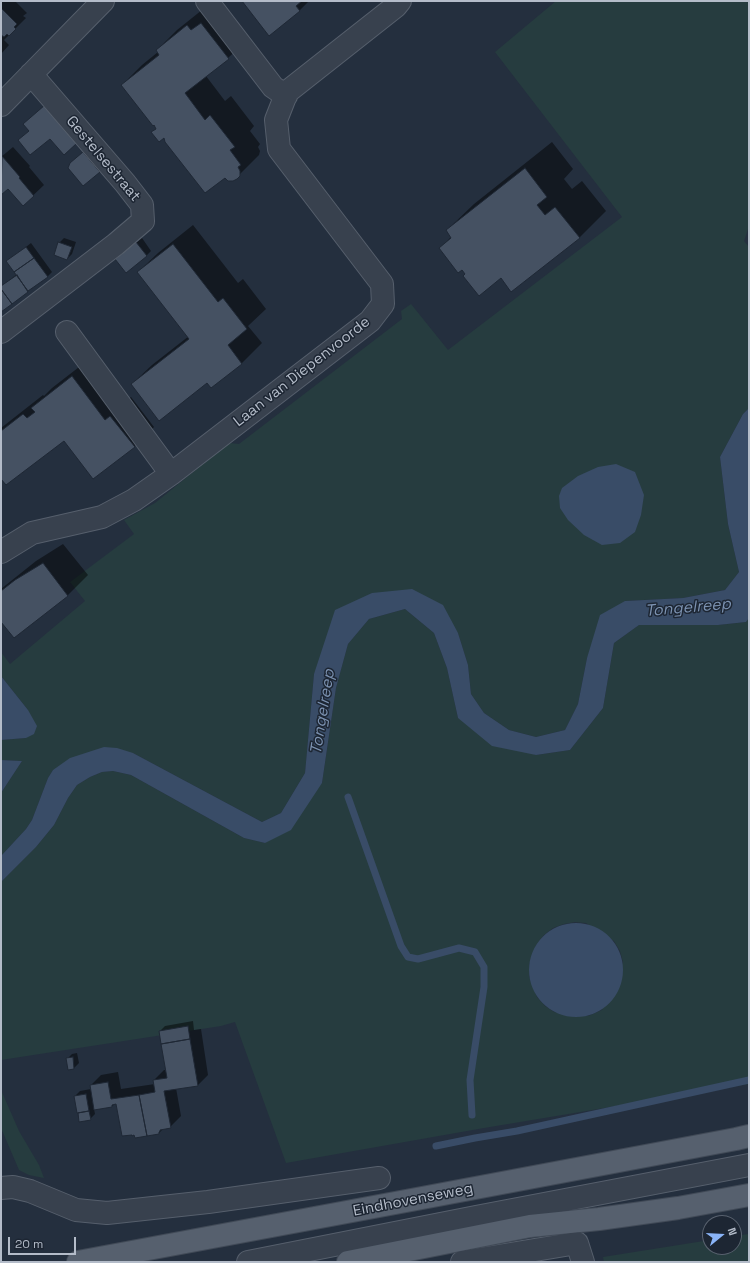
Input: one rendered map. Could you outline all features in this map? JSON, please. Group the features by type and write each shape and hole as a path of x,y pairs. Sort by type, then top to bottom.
{"main road":[{"name":"Eindhovenseweg","path":"78,1262 749,1136"},
{"path":"348,1262 530,1226 607,1218 678,1208 749,1195"}],"street":[{"path":"1,105 104,1"},
{"path":"207,1 273,87 286,96"},
{"name":"Laan van Diepenvoorde","path":"1,552 32,533 102,517 134,500 171,474 370,321 383,304 382,284 278,149 276,120 287,92 396,6 400,1"},
{"name":"Gestelsestraat","path":"1,332 116,244 143,221 142,205 32,74"},
{"path":"67,332 171,474"},
{"name":"Eindhovenseweg","path":"248,1262 468,1218 749,1165"},
{"name":"Eindhovenseweg","path":"1,1188 13,1187 30,1191 76,1210 107,1213 208,1202 379,1178"},
{"path":"462,1262 580,1253"}],"green space":[{"path":"556,1 749,1 749,226 744,241 749,247 749,408 743,414 720,457 728,524 739,572 725,590 683,598 625,601 587,658 578,704 565,730 536,737 509,730 484,713 471,694 468,665 458,633 372,593 314,674 305,773 281,813 262,822 133,753 53,770 48,778 32,820 26,829 1,856 1,793 22,761 1,760 1,740 26,738 28,710 1,676 1,652 10,664 85,601 70,582 134,534 124,520 155,503 229,443 239,444 402,319 401,311 411,304 448,350 622,217 495,52"},
{"path":"405,609 434,633 447,668 458,718 536,755 570,750 603,708 614,643 639,625 718,625 746,622 749,618 749,1084 286,1163 235,1022 221,1026 1,1060 1,882 36,847 54,825 68,798 77,785 102,772 113,771 131,775 244,838 265,843 322,783 336,688 348,644 369,619","holes":["575,922 586,923 614,941 620,951 623,962 602,1010 588,1016 554,1012 545,1006 537,997 529,976 529,965 537,944 544,935 553,928"]},
{"path":"1,1090 19,1131 39,1165 44,1178 29,1175 19,1170 1,1128"},
{"path":"749,1234 749,1262 604,1262 603,1257 702,1241 702,1255 742,1255 742,1235"}],"water":[{"name":"Tongelreep","path":"749,408 749,618 746,622 718,625 639,625 614,643 603,708 570,750 536,755 492,746 458,718 447,668 434,633 405,609 369,619 348,644 336,688 322,783 291,830 265,843 244,838 131,775 113,771 102,772 77,785 68,798 54,825 36,847 1,882 1,856 26,829 32,820 48,778 53,770 70,758 104,747 117,748 133,753 262,822 281,813 305,773 314,674 335,610 372,593 412,589 443,605 458,633 468,665 471,694 484,713 509,730 536,737 565,730 578,704 587,658 600,615 625,601 683,598 725,590 739,572 728,524 720,457 743,414"},
{"path":"616,464 635,472 644,495 641,515 635,532 620,543 602,545 584,535 568,520 560,508 559,496 562,488 578,476 598,467"},
{"path":"1,676 28,710 37,726 34,734 26,738 1,740"},
{"path":"1,760 22,761 1,793"},
{"path":"576,923 594,926 610,936 620,952 623,970 620,988 610,1004 594,1014 576,1017 558,1014 542,1004 532,988 529,970 532,952 542,936 558,926"}],"building":[{"path":"242,1 302,1 296,6 300,11 269,36"},
{"path":"1,8 17,24 14,27 16,29 9,36 7,34 4,37 1,35"},
{"path":"201,23 229,59 185,93 205,120 210,115 235,147 230,150 241,165 238,167 240,176 237,179 228,181 225,178 205,193 165,142 164,138 159,142 151,132 156,129 154,125 153,126 121,85 159,55 156,50 187,25 191,30"},
{"path":"45,105 77,143 64,155 50,139 30,155 18,140 29,131 23,124"},
{"path":"83,152 100,172 83,186 68,168 70,163"},
{"path":"2,156 34,196 23,206 8,189 1,195"},
{"path":"525,168 547,197 537,205 545,215 555,207 580,238 511,292 501,278 479,296 463,276 465,274 462,270 458,273 439,248 451,238 446,230"},
{"path":"58,242 72,247 67,260 54,255"},
{"path":"136,242 147,256 126,273 115,259"},
{"path":"173,244 218,302 223,298 247,329 228,345 242,364 211,388 207,383 159,421 131,384 189,339 137,272"},
{"path":"26,247 34,258 14,272 6,261"},
{"path":"34,258 48,277 28,291 14,272"},
{"path":"17,275 28,292 12,304 1,289 1,286"},
{"path":"1,289 12,304 1,312"},
{"path":"72,376 105,420 110,416 135,447 93,479 64,441 6,485 1,479 1,431 23,414 27,418 35,412 31,408"},
{"path":"43,563 68,596 14,638 1,622 1,591 15,580"},
{"path":"188,1026 190,1039 161,1044 159,1031"},
{"path":"190,1039 198,1086 164,1091 171,1128 160,1130 159,1134 147,1136 139,1095 155,1092 153,1080 167,1078 161,1044"},
{"path":"73,1057 74,1069 68,1070 66,1058"},
{"path":"108,1082 111,1099 139,1095 147,1136 135,1138 134,1135 122,1136 116,1104 112,1105 112,1107 94,1110 90,1085"},
{"path":"86,1094 89,1111 77,1113 74,1096"},
{"path":"89,1111 91,1120 79,1122 78,1113"}],"waterway":[{"path":"348,797 401,946 408,957 418,959 459,948 475,952 484,967 484,987 470,1080 472,1115"},
{"path":"436,1146 517,1131 749,1080"}]}
